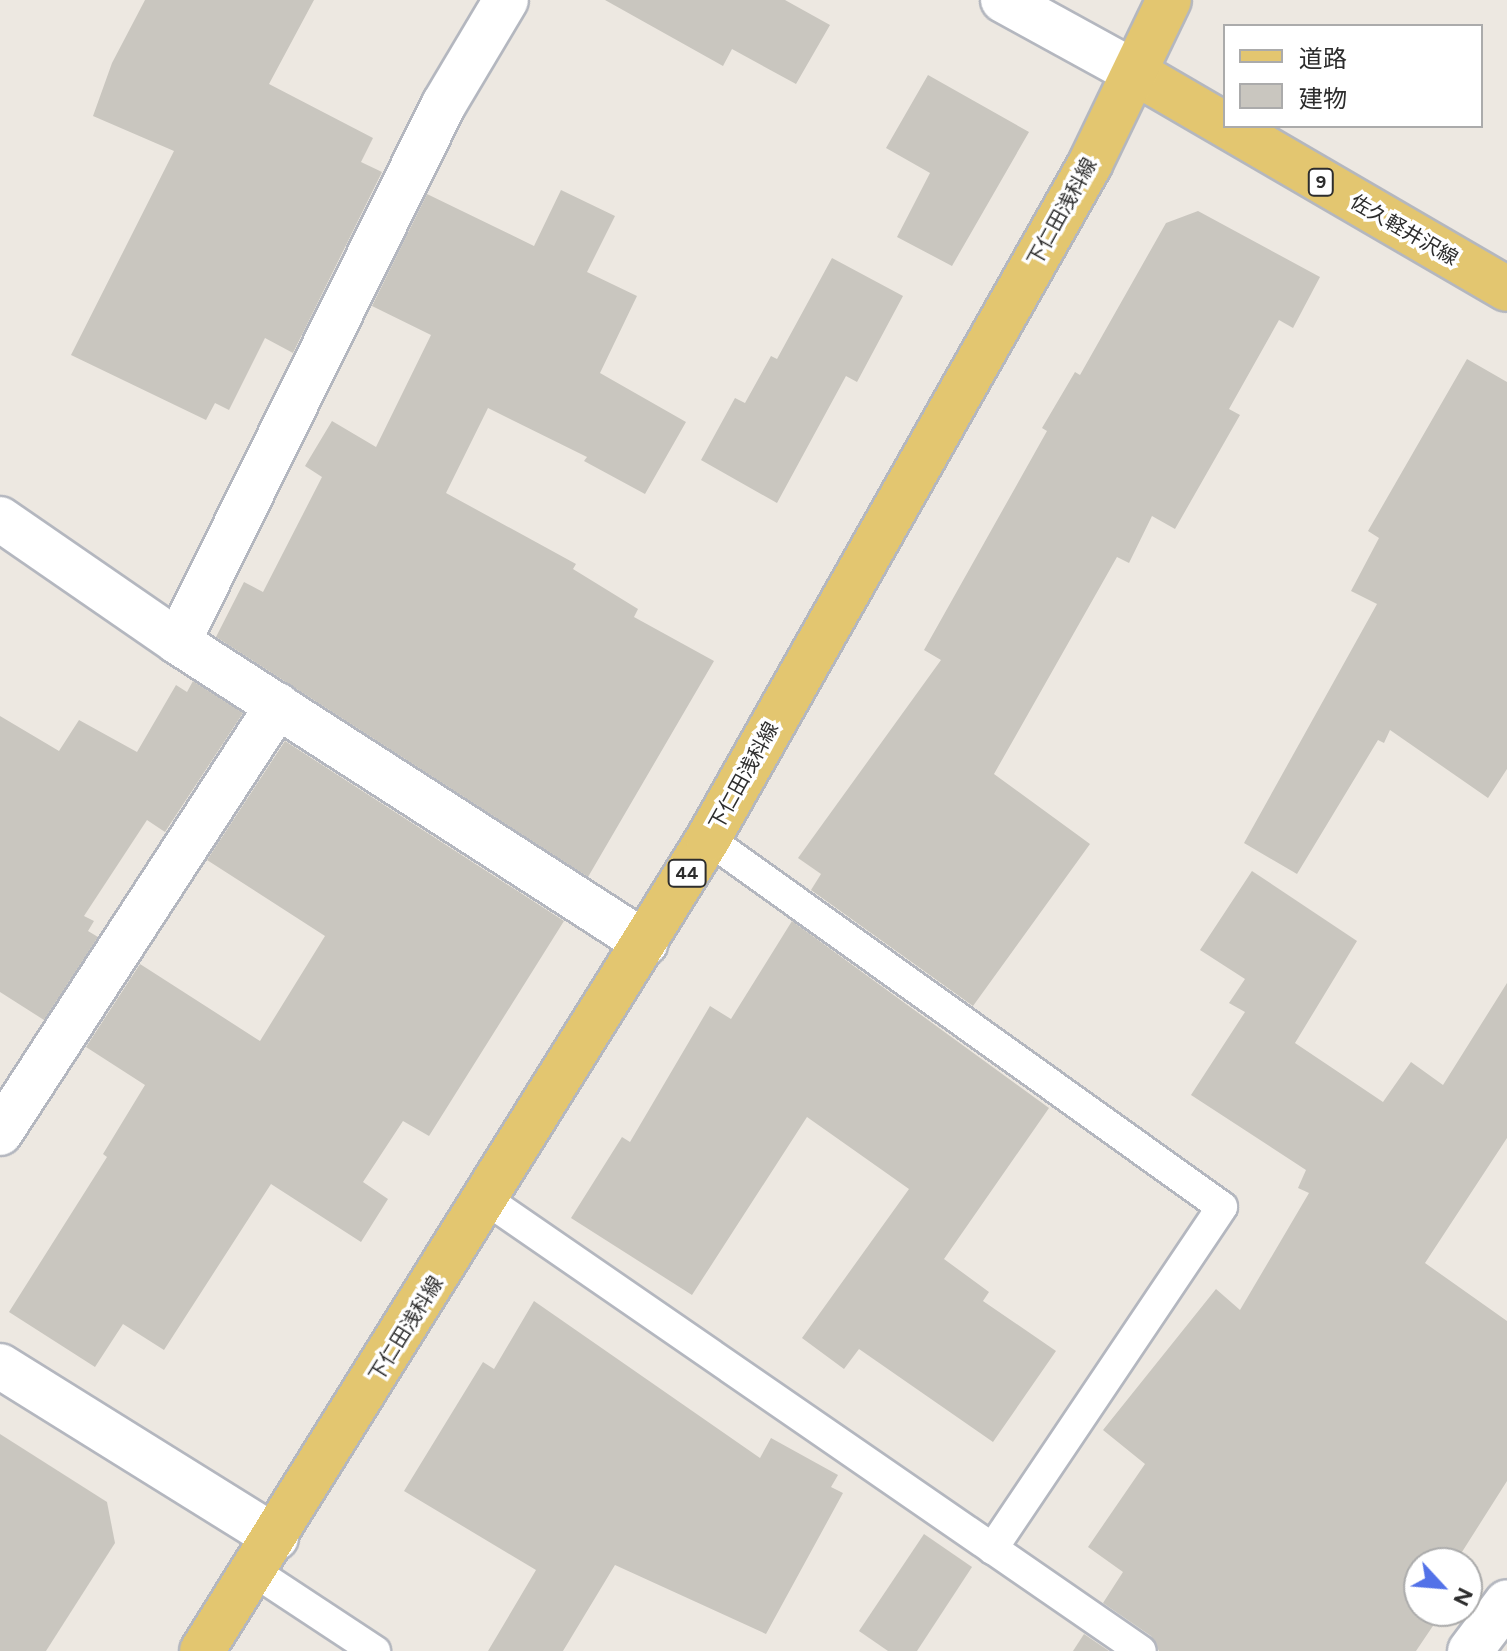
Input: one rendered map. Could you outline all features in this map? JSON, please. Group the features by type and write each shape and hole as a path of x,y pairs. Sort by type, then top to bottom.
{"main road":[{"name":"下仁田浅科線","path":"202,1651 487,1200 708,839 1136,73 1169,0"},
{"name":"佐久軽井沢線","path":"1136,73 1223,124"},
{"name":"佐久軽井沢線","path":"1230,128 1507,289"}],"street":[{"path":"178,642 444,104 506,0"},
{"path":"1003,0 1136,73"},
{"path":"0,519 178,642 645,943"},
{"path":"0,1133 278,705"},
{"path":"0,1366 265,1555"},
{"path":"1470,1651 1507,1602"}],"lane":[{"path":"708,839 1222,1207 992,1549"},
{"path":"487,1200 1141,1651"},
{"path":"265,1555 375,1651"}],"building":[{"path":"145,0 314,0 269,84 373,138 361,162 382,172 293,353 265,338 229,410 215,403 206,420 71,355 174,151 93,116 112,63"},
{"path":"605,0 785,0 830,25 796,84 732,49 723,66"},
{"path":"928,75 1029,132 952,266 897,237 930,173 886,148"},
{"path":"561,190 615,216 587,272 637,296 600,373 686,422 645,494 584,461 587,457 488,408 446,493 576,564 573,569 638,609 634,617 714,661 588,877 216,637 244,582 263,592 322,477 305,466 332,421 376,447 431,335 372,306 427,194 534,246"},
{"path":"1198,211 1320,277 1293,328 1279,320 1229,409 1240,415 1175,529 1152,516 1129,563 1117,557 994,774 1090,844 973,1006 811,890 821,874 798,858 941,660 924,650 1047,431 1042,428 1075,372 1080,375 1166,223"},
{"path":"832,258 903,296 857,382 846,376 777,503 701,460 735,398 745,403 771,356 777,359"},
{"path":"1467,359 1507,382 1507,769 1488,798 1390,730 1384,743 1378,740 1297,874 1244,843 1377,604 1351,591 1379,538 1368,531"},
{"path":"193,681 243,713 165,832 147,820 84,916 94,921 88,931 98,937 44,1020 0,992 0,716 59,751 79,720 137,752 176,685 187,692"},
{"path":"285,741 564,921 429,1136 403,1121 363,1182 388,1199 361,1242 271,1184 164,1350 123,1324 95,1367 9,1312 107,1157 103,1154 145,1085 86,1047 140,964 260,1041 325,936 207,860"},
{"path":"1252,871 1357,941 1295,1043 1383,1102 1411,1062 1443,1085 1507,983 1507,1138 1425,1263 1507,1321 1507,1481 1465,1547 1403,1547 1403,1627 1432,1627 1416,1651 1159,1651 1151,1636 1103,1603 1123,1572 1088,1547 1145,1464 1103,1430 1216,1289 1240,1310 1309,1193 1298,1188 1306,1170 1191,1095 1245,1012 1229,1003 1245,979 1200,950"},
{"path":"792,921 1049,1108 944,1259 989,1292 983,1301 1056,1351 993,1442 859,1349 844,1369 802,1338 909,1189 807,1117 692,1295 571,1218 622,1137 630,1142 710,1006 731,1019"},
{"path":"534,1301 760,1458 771,1438 838,1475 831,1487 843,1493 766,1634 615,1565 563,1651 488,1651 536,1570 404,1491 483,1362 494,1369"},
{"path":"0,1434 107,1502 115,1543 46,1651 0,1651"},
{"path":"924,1534 972,1567 917,1651 888,1651 859,1631"},
{"path":"1084,1634 1109,1651 1073,1651"}]}
